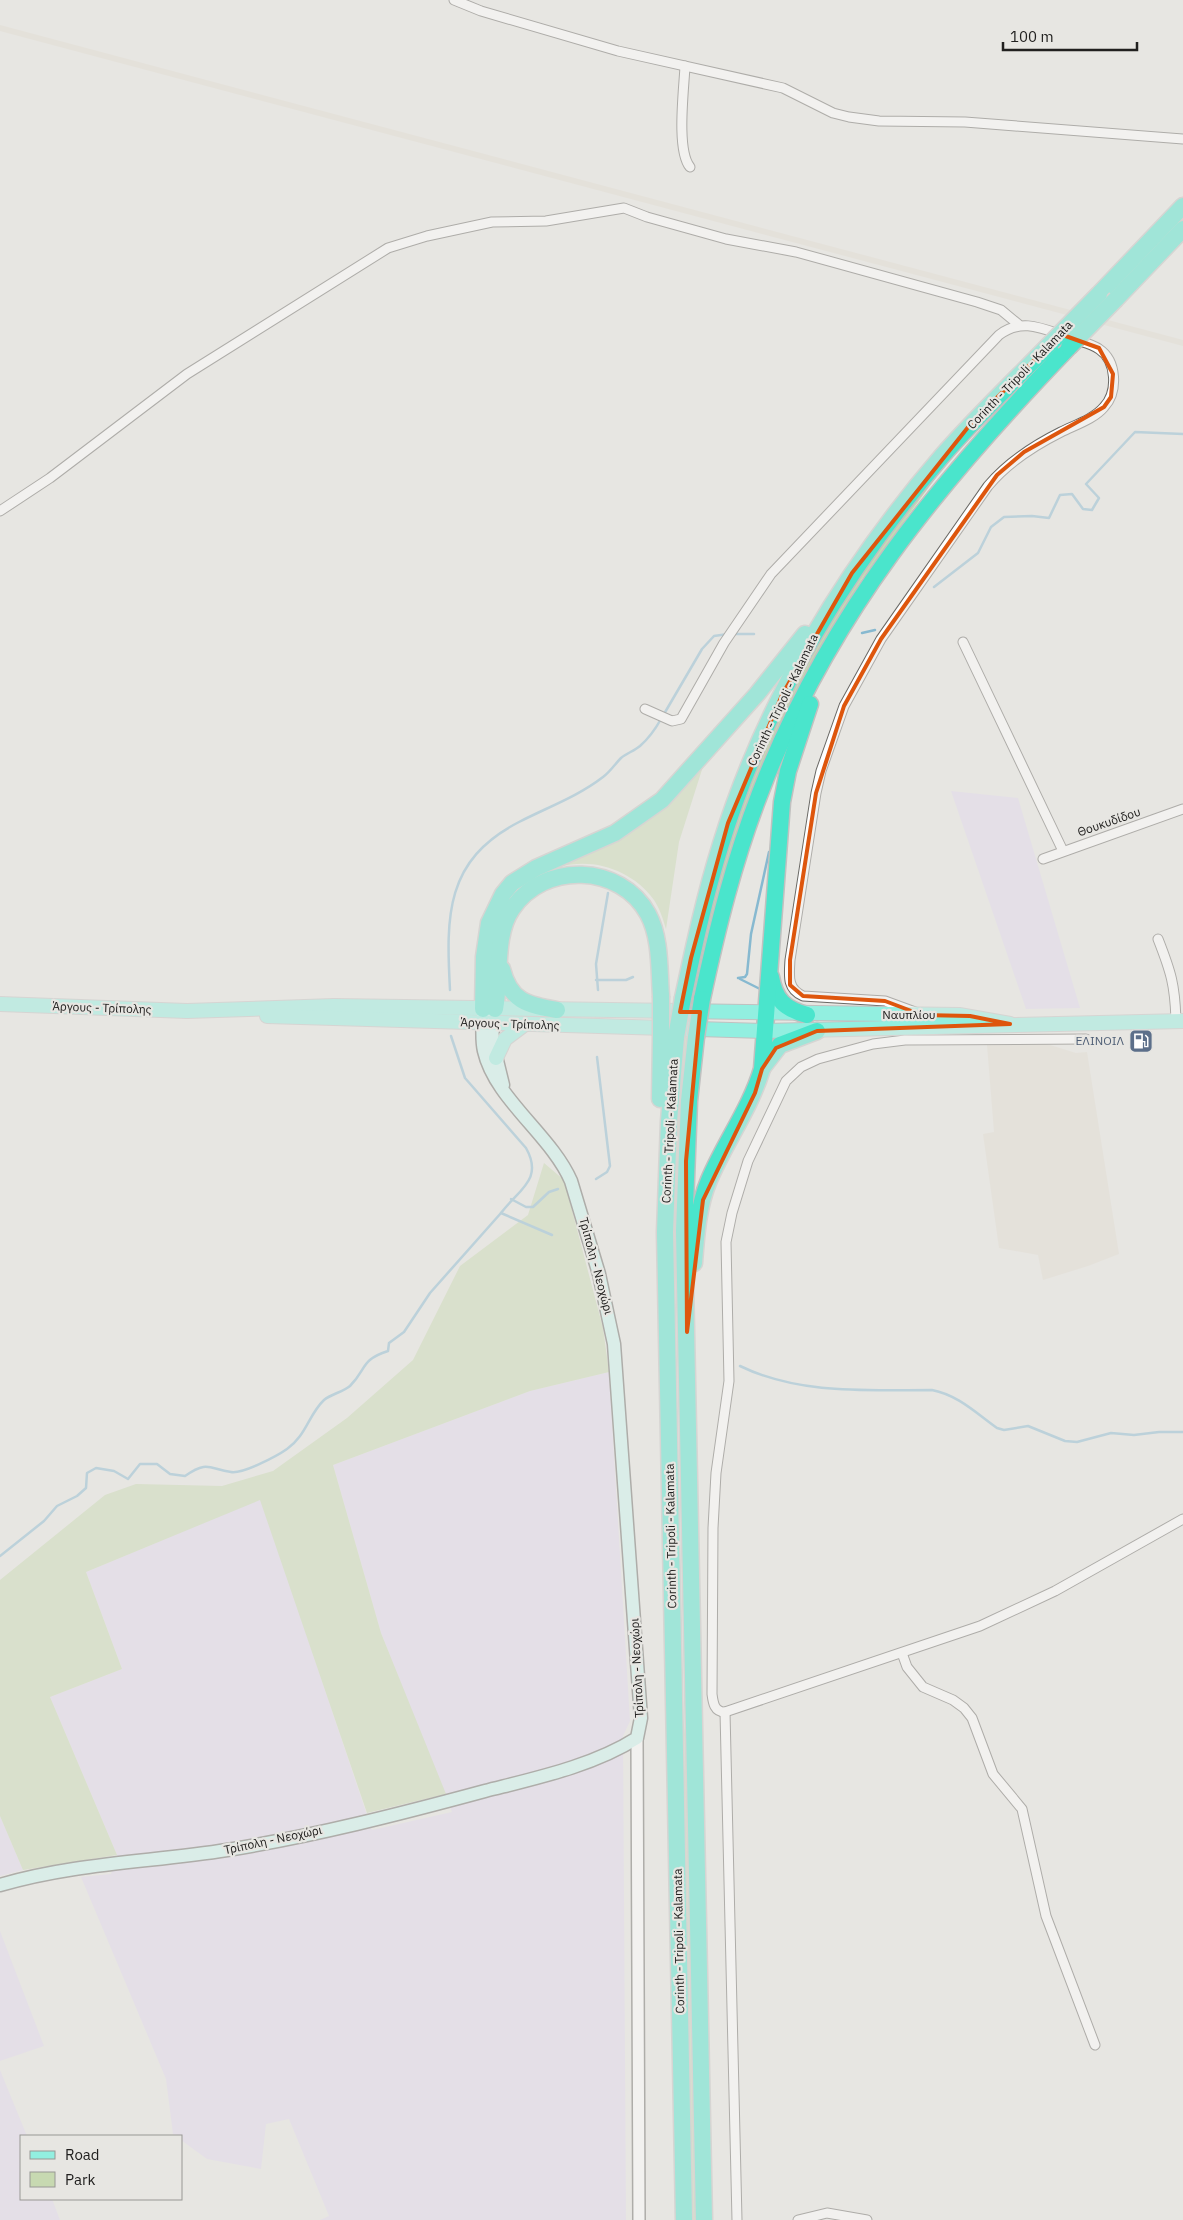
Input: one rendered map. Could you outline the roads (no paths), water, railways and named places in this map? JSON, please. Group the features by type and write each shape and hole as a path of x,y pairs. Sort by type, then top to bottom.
{"highway":[{"name":"Corinth - Tripoli - Kalamata","path":"684,2220 665,1232 669,1036 683,998 709,881 746,773 796,669 852,572 942,456 984,410 1183,206"},
{"name":"Corinth - Tripoli - Kalamata","path":"704,2220 684,1231 686,1161 696,1037 702,999 728,887 756,802 782,740 837,634 868,584 938,491 1069,347 1183,229"},
{"path":"488,1016 484,958 490,923 503,894 524,875 615,833 662,800 757,694 852,572"},
{"path":"762,1069 782,802 788,771 800,730 837,634"},
{"path":"488,1016 500,964 503,927 511,909 526,893 546,880 556,877 596,876 609,879 630,892 649,915 656,940 661,996 669,1036"},
{"path":"500,964 508,987 520,1000 534,1006 557,1010"},
{"path":"770,973 776,997 781,1003 787,1008 807,1015"},
{"path":"687,1332 695,1249 703,1200 709,1180 755,1092 762,1069 770,1054 780,1045 817,1031"}],"main road":[{"name":"Άργους - Τρίπολης","path":"0,1004 204,1011 334,1006 488,1016 525,1024 817,1031"},
{"name":"Άργους - Τρίπολης","path":"488,1016 557,1010 807,1015"},
{"name":"Ναυπλίου","path":"807,1015 970,1016 1010,1024"},
{"name":"Τρίπολη - Νεοχώρι","path":"488,1016 504,1089"},
{"name":"Τρίπολη - Νεοχώρι","path":"0,1885 36,1875 89,1866 194,1855 245,1847 360,1822 465,1797 579,1764 618,1750 638,1738 640,1718 624,1453 617,1364 609,1314 576,1192 567,1170 492,1074 488,1065 483,1044 488,1016"},
{"name":"Ναυπλίου","path":"817,1031 1010,1024 1179,1021"},
{"path":"496,1058 504,1039 525,1024"}],"street":[{"path":"454,0 481,11 618,51 783,88 833,112 864,120 965,122 1183,139"},
{"path":"685,66 683,128 685,159 690,167"},
{"path":"0,511 50,478 187,374 388,248 427,236 492,222 546,221 624,208 646,217 726,240 796,252 977,302 1001,310 1018,324"},
{"path":"645,709 672,721 680,719 733,628 771,574 998,335 1009,327 1018,324 1040,327 1099,348 1107,356 1113,374 1111,397 1095,415 1031,448 997,475 882,639 844,706 822,771 790,960 790,985 793,990 803,996 885,1002 900,1005 922,1015"},
{"path":"963,642 1063,851"},
{"name":"Θουκυδίδου","path":"1042,858 1183,809"},
{"path":"1158,939 1171,972 1179,1021"},
{"path":"1086,1039 905,1040 873,1044 818,1060 802,1067 786,1081 748,1161 732,1213 726,1242 729,1381 716,1474 713,1528 712,1694 717,1710 725,1712 980,1626 1020,1609 1183,1519"},
{"path":"902,1653 907,1667 923,1687 952,1700 964,1708 972,1718 992,1774 1022,1809 1046,1916 1095,2045"},
{"path":"725,1712 737,2220"},
{"path":"638,1738 639,2220"},
{"path":"798,2220 827,2213 867,2220"}],"waterway":[{"path":"934,587 978,553 991,527 1004,517 1032,516 1049,518 1060,495 1072,494 1083,509 1092,510 1099,498 1086,484 1135,432 1183,434"},
{"path":"862,633 875,630"},
{"path":"664,714 702,649 714,636 728,634"},
{"path":"733,634 754,634"},
{"path":"450,990 449,938 455,892 464,872 476,854 495,837 519,822 573,796 603,777 621,758 638,748 652,733 661,719"},
{"path":"738,978 745,977 747,974 751,934 769,852"},
{"path":"598,990 596,964 608,893"},
{"path":"596,980 626,980 633,977"},
{"path":"740,979 760,989"},
{"path":"0,1556 44,1521 57,1506 77,1496 86,1488 87,1473 96,1468 114,1471 128,1479 140,1464 157,1464 170,1474 185,1476 204,1467 236,1472 268,1460 287,1449 299,1438 324,1400 350,1386 368,1362 379,1354 388,1351 389,1343 404,1332 430,1293 527,1184 532,1168 531,1159 526,1148 465,1078 451,1036"},
{"path":"596,1179 607,1172 610,1166 597,1057"},
{"path":"511,1199 526,1207 533,1207 549,1192 558,1189"},
{"path":"501,1213 552,1235"},
{"path":"740,1366 786,1382 810,1386 834,1389 932,1390 941,1392 958,1400 997,1428 1004,1430 1028,1426 1065,1441 1077,1442 1111,1433 1134,1435 1183,1432"}],"place":[{"name":"ΕΛΙΝΟΙΛ","path":"1141,1041"}]}
